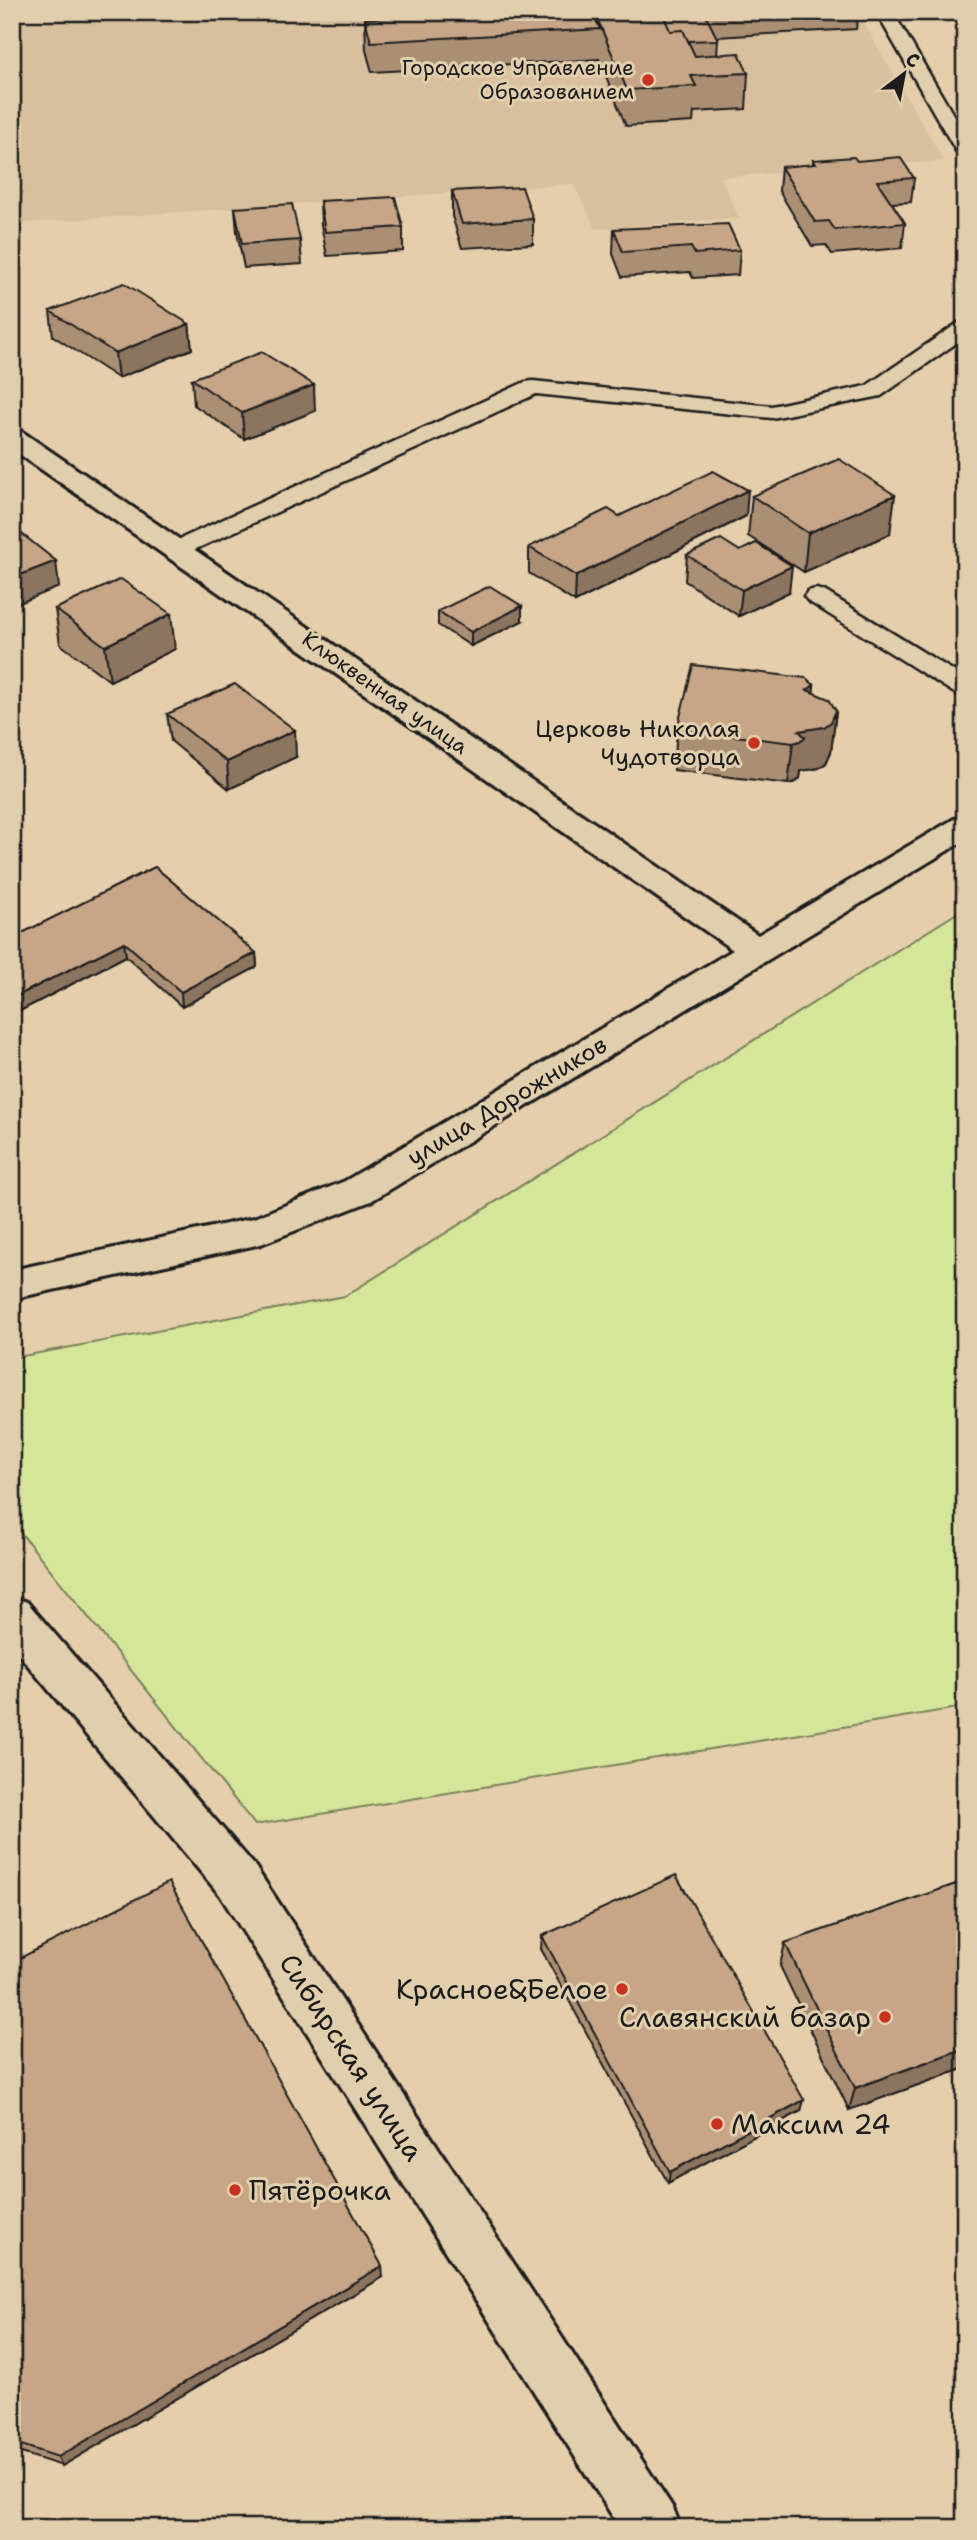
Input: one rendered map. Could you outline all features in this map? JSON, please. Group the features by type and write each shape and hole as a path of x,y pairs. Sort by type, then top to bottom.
{"street":[{"name":"Клюквенная улица","path":"12,438 177,549 757,951"},
{"name":"улица Дорожников","path":"12,1285 261,1230 358,1191 965,826"},
{"name":"Сибирская улица","path":"12,1615 237,1880 653,2528"}],"lane":[{"path":"884,12 964,150"},
{"path":"177,549 533,387 772,412 873,391 965,327"},
{"path":"816,596 965,689"}],"shaded area":[{"path":"154,12 857,12 944,161 721,177 739,218 596,229 573,184 12,224 12,23"}],"green space":[{"path":"965,908 965,1713 957,1708 255,1825 12,1522 12,1358 345,1296"}],"building":[{"path":"495,12 704,12 718,40 688,41 683,30 670,31 663,14 597,18 600,29 371,42 365,19"},
{"path":"663,14 670,31 683,30 695,56 739,53 748,73 691,76 696,86 627,90 597,18"},
{"path":"854,157 857,161 900,157 914,178 877,181 905,223 835,230 829,221 815,222 781,167 816,164 813,160"},
{"path":"522,187 533,219 462,224 452,191"},
{"path":"395,197 403,227 325,232 320,201"},
{"path":"292,204 300,240 242,244 235,208"},
{"path":"728,224 740,250 695,254 691,247 623,252 614,229"},
{"path":"124,283 189,324 115,353 50,311"},
{"path":"262,352 314,385 242,413 192,379"},
{"path":"839,459 895,495 808,533 752,496"},
{"path":"713,471 748,490 576,576 529,547 608,509 619,516"},
{"path":"12,526 56,561 12,578"},
{"path":"721,539 740,551 756,543 792,566 742,590 687,555"},
{"path":"121,579 171,614 105,646 55,609"},
{"path":"490,586 522,606 471,632 438,611"},
{"path":"693,665 806,678 814,685 807,690 829,699 836,711 831,722 824,727 799,731 805,737 793,743 677,729"},
{"path":"235,684 295,730 227,762 167,714"},
{"path":"155,867 256,953 181,992 124,942 15,997 12,994 12,938"},
{"path":"676,1875 804,2100 670,2172 542,1936"},
{"name":"Славянский базар","path":"965,1881 965,2048 855,2088 785,1943"},
{"path":"169,1882 382,2266 58,2457 12,2442 12,1962"},
{"path":"510,2519 513,2528 486,2528"}],"place":[{"name":"Городское Управление Образованием","path":"648,80"},
{"name":"Церковь Николая Чудотворца","path":"754,743"},
{"name":"Красное&Белое","path":"622,1989"},
{"name":"Славянский базар","path":"885,2017"},
{"name":"Максим 24","path":"717,2124"},
{"name":"Пятёрочка","path":"235,2190"}]}
